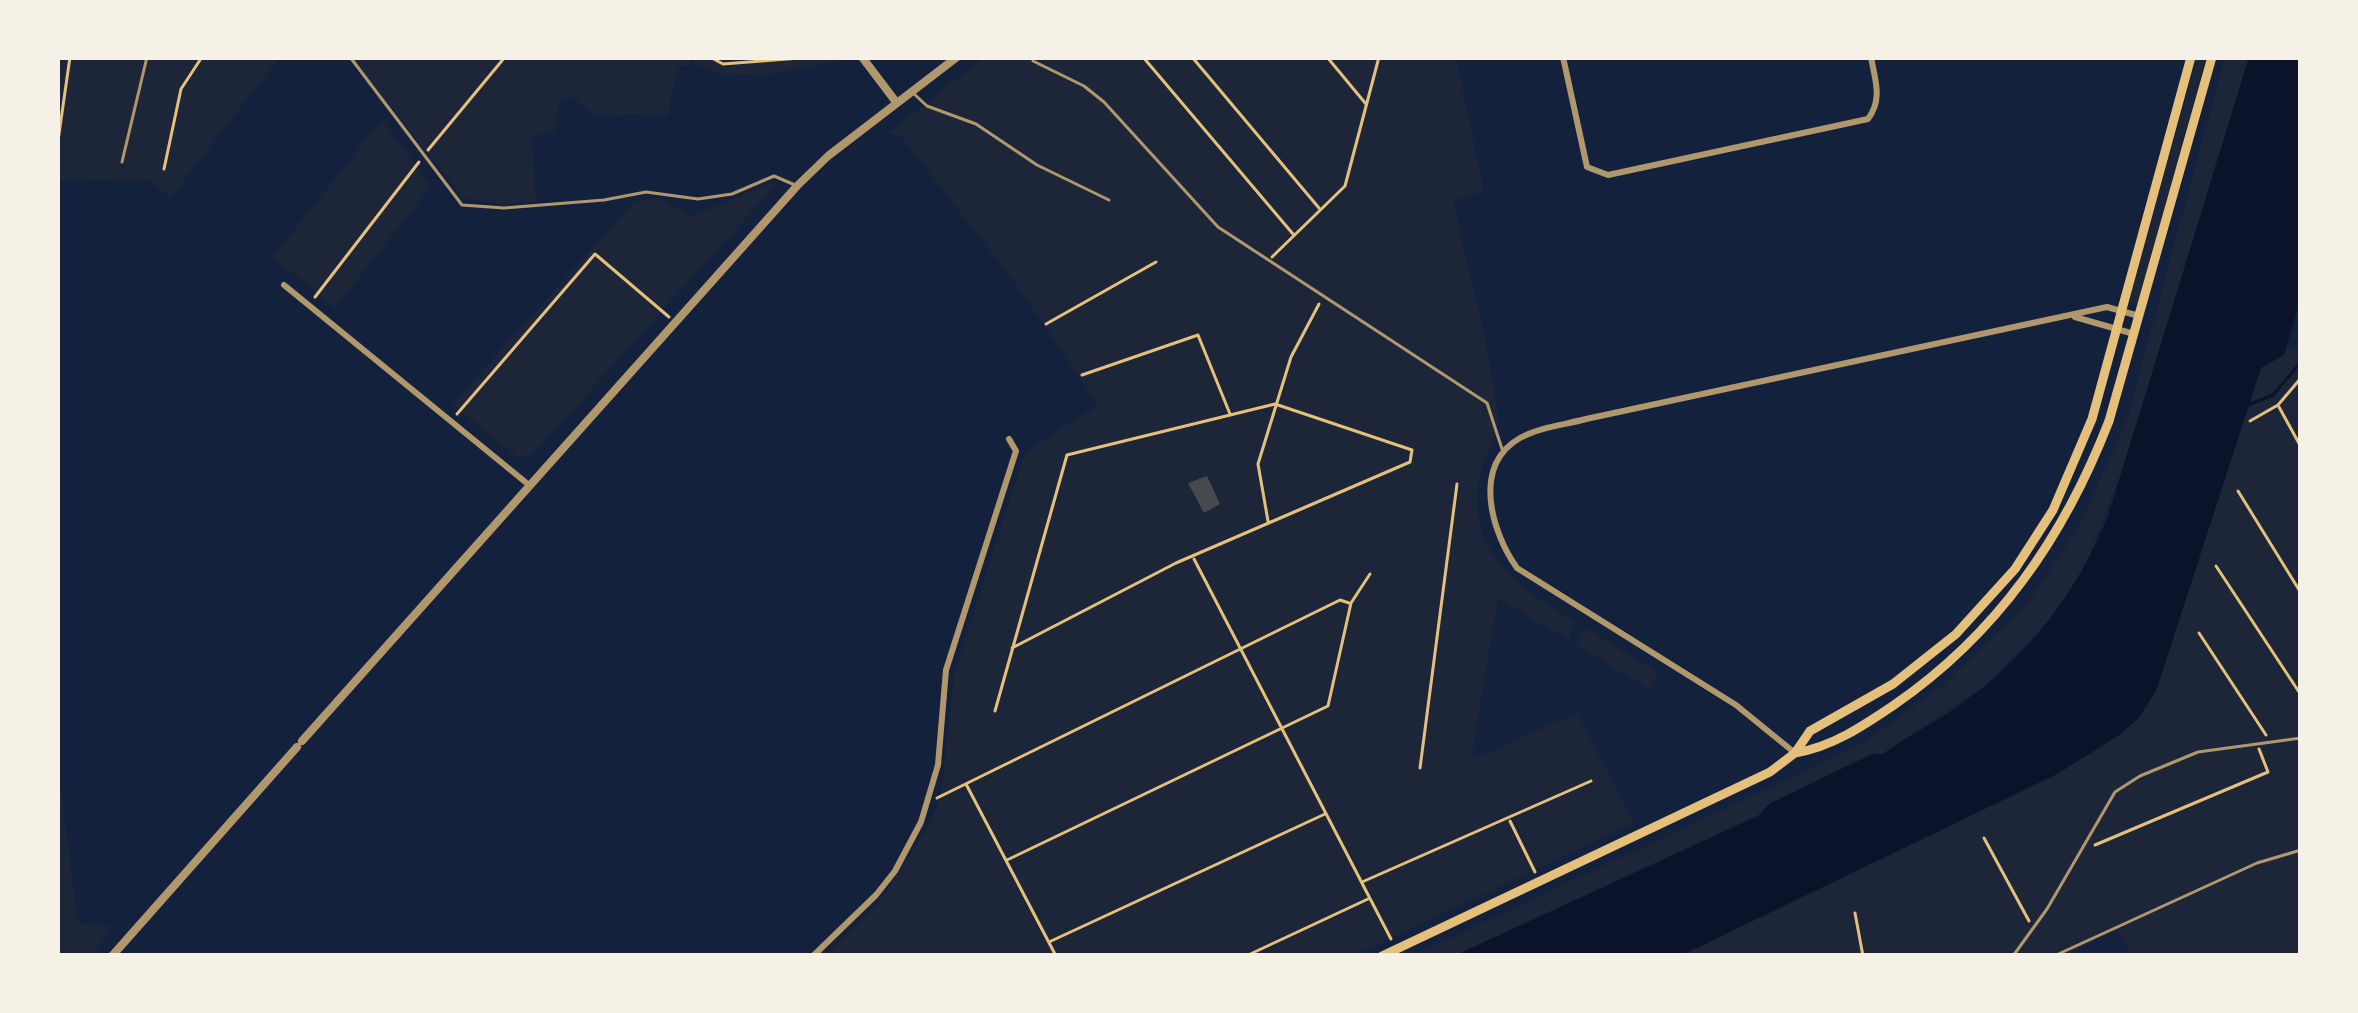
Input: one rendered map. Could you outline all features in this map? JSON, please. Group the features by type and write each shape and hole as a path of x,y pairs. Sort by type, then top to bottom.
{"main road":[{"path":"1382,956 1770,772 1795,753 1810,731 1912,671 1987,603 2039,534 2069,478 2092,419 2191,57"},
{"path":"1795,753 1816,750 1891,708 1969,646 2029,577 2069,512 2109,421 2212,57"}],"street":[{"path":"862,57 896,102"},
{"path":"112,956 796,186 957,57"},
{"path":"1563,57 1587,167 1608,175 1868,119 1876,109 1878,93 1871,57"},
{"path":"284,285 529,485"},
{"path":"1795,753 1736,706 1517,568 1492,518 1493,474 1503,453 1516,440 1544,428 2108,308 2139,316"},
{"path":"2071,316 2134,334"},
{"path":"813,956 895,871 928,803 942,734 946,670 1016,451 1009,439"}],"lane":[{"path":"122,162 147,57"},
{"path":"350,57 462,205 504,208 646,192 698,199 732,194 774,176 796,186"},
{"path":"1033,61 1084,86 1104,102 1218,227 1487,404 1503,453"},
{"path":"911,91 927,106 976,124 1037,165 1109,200"},
{"path":"1987,603 1998,614"},
{"path":"2013,956 2115,792 2198,752 2301,738"},
{"path":"2054,956 2257,863 2301,850"}],"path":[{"path":"57,148 70,57"},
{"path":"310,304 505,57"},
{"path":"710,57 723,64 813,57"},
{"path":"1144,57 1294,236"},
{"path":"1192,57 1320,209"},
{"path":"1327,57 1367,106"},
{"path":"1266,262 1346,186 1379,57"},
{"path":"164,169 181,89 200,60"},
{"path":"451,421 595,254 675,322"},
{"path":"1046,324 1156,262"},
{"path":"1269,523 1258,464 1291,357 1322,298"},
{"path":"1082,375 1198,334 1230,416"},
{"path":"2250,422 2278,405 2301,378"},
{"path":"994,711 1067,455 1275,404 1412,450 1410,462 1193,556 1012,648"},
{"path":"2278,405 2301,447"},
{"path":"1420,768 1457,484"},
{"path":"2238,491 2301,593"},
{"path":"1193,556 1391,941"},
{"path":"2216,566 2301,695"},
{"path":"1006,860 1328,706 1351,603 1370,574"},
{"path":"928,803 1239,648 1340,601 1351,603"},
{"path":"2199,633 2270,742"},
{"path":"2081,851 2268,772 2256,742"},
{"path":"1361,883 1591,781"},
{"path":"966,782 1056,956"},
{"path":"1049,942 1325,813"},
{"path":"1509,819 1535,872"},
{"path":"1984,838 2033,927"},
{"path":"1246,956 1370,898"},
{"path":"1855,913 1863,956"}],"shaded area":[{"path":"57,57 280,57 171,197 149,180 57,181"},
{"path":"351,57 841,57 843,60 744,76 706,69 691,59 689,66 678,66 668,115 595,116 571,96 560,101 554,132 531,135 536,202 501,204 463,198"},
{"path":"985,57 1456,57 1484,193 1453,200 1498,419 1481,471 1479,523 1499,563 1534,595 1576,622 1568,640 1498,598 1471,760 1577,713 1634,823 1353,956 825,956 879,902 930,824 941,795 954,673 1025,453 1098,405 1013,280 901,136 887,134"},
{"path":"2197,57 2206,57 2138,305 2129,303"},
{"path":"2225,57 2249,57 2124,466 2085,567 2056,613 1984,686 1883,754 1872,754 1769,804 1760,814 1454,956 1412,956 1864,743 1944,684 2027,604 2078,528 2126,423"},
{"path":"2249,57 2301,57 2301,297 2284,355 2261,368 2156,691 2138,719 2057,774 1680,956 1454,956 1760,815 1769,804 1872,754 1883,754 1980,690 2025,648 2064,599 2108,516"},
{"path":"382,119 431,186 335,308 273,257"},
{"path":"771,183 776,185 531,456 518,457 452,404 635,201 659,197 690,217"},
{"path":"2286,347 2301,347 2301,956 2131,956 2118,929 2064,956 1680,956 2057,774 2138,719 2156,691 2261,368 2284,355"},
{"path":"1586,628 1657,672 1650,690 1576,644"},
{"path":"60,782 78,923 111,926 93,956 57,956"}],"building":[{"path":"1207,476 1220,504 1204,513 1188,483"}],"waterway":[{"path":"2248,405 2273,395 2301,362"}]}
